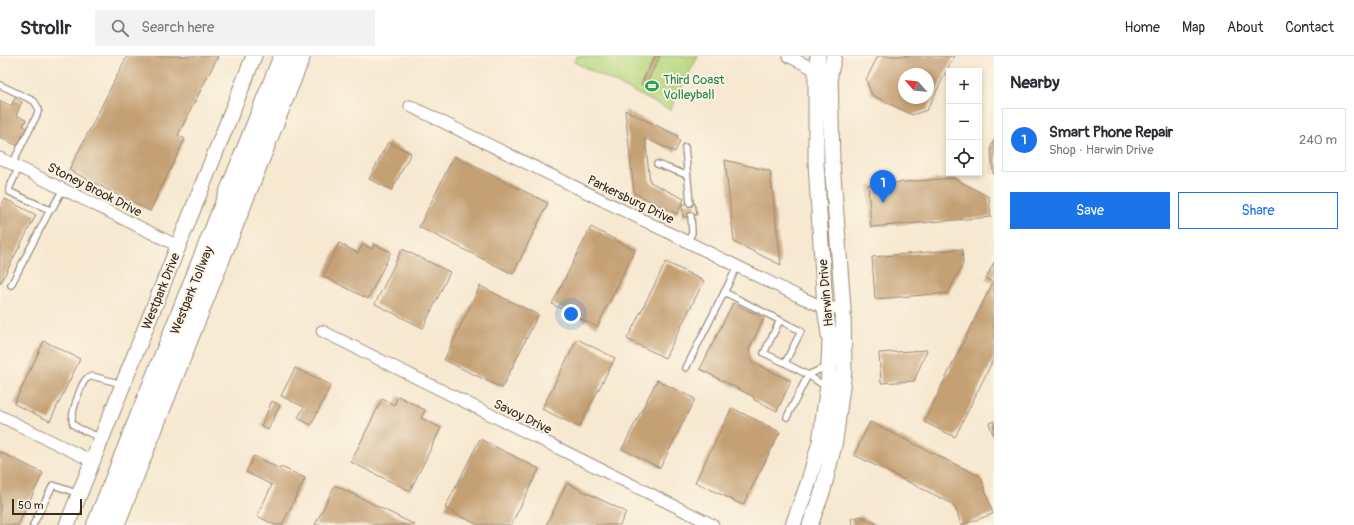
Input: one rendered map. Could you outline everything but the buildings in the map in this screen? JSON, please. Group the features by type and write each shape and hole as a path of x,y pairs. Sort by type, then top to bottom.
{"highway":[{"name":"Westpark Tollway","path":"97,525 284,56"},
{"name":"Westpark Tollway","path":"114,525 300,56"}],"main road":[{"name":"Westpark Drive","path":"67,525 254,56"},
{"name":"Harwin Drive","path":"810,525 823,490 835,441 844,371 843,308 832,162 830,73 834,56"},
{"name":"Harwin Drive","path":"793,525 808,484 820,442 827,387 830,341 825,308 816,163 817,63"},
{"path":"816,163 832,162"},
{"path":"820,442 835,441"}],"street":[{"path":"788,56 817,63 830,73"},
{"name":"Parkersburg Drive","path":"410,106 798,296 825,308 843,308"},
{"name":"Stoney Brook Drive","path":"0,158 178,246"},
{"name":"Savoy Drive","path":"322,331 713,525"},
{"path":"0,416 92,461"}],"lane":[{"path":"0,85 34,101 39,109 16,165 9,189 10,192 50,210"},
{"path":"685,147 690,203"},
{"path":"657,164 687,175"},
{"path":"11,285 50,210 63,189"},
{"path":"687,242 692,232 691,216"},
{"path":"686,368 738,267"},
{"path":"724,292 801,331 785,363"},
{"path":"780,320 764,353 808,375 827,387"},
{"path":"787,417 808,375 828,366"},
{"path":"102,438 73,424 71,418 83,386 86,380 92,376 123,384"},
{"path":"33,525 53,485 79,494"}],"green space":[{"name":"Third Coast Volleyball","path":"577,56 698,56 670,110 574,62"}],"place":[{"name":"Third Coast Volleyball","path":"652,86"},
{"name":"Smart Phone Repair","path":"883,203"}]}
